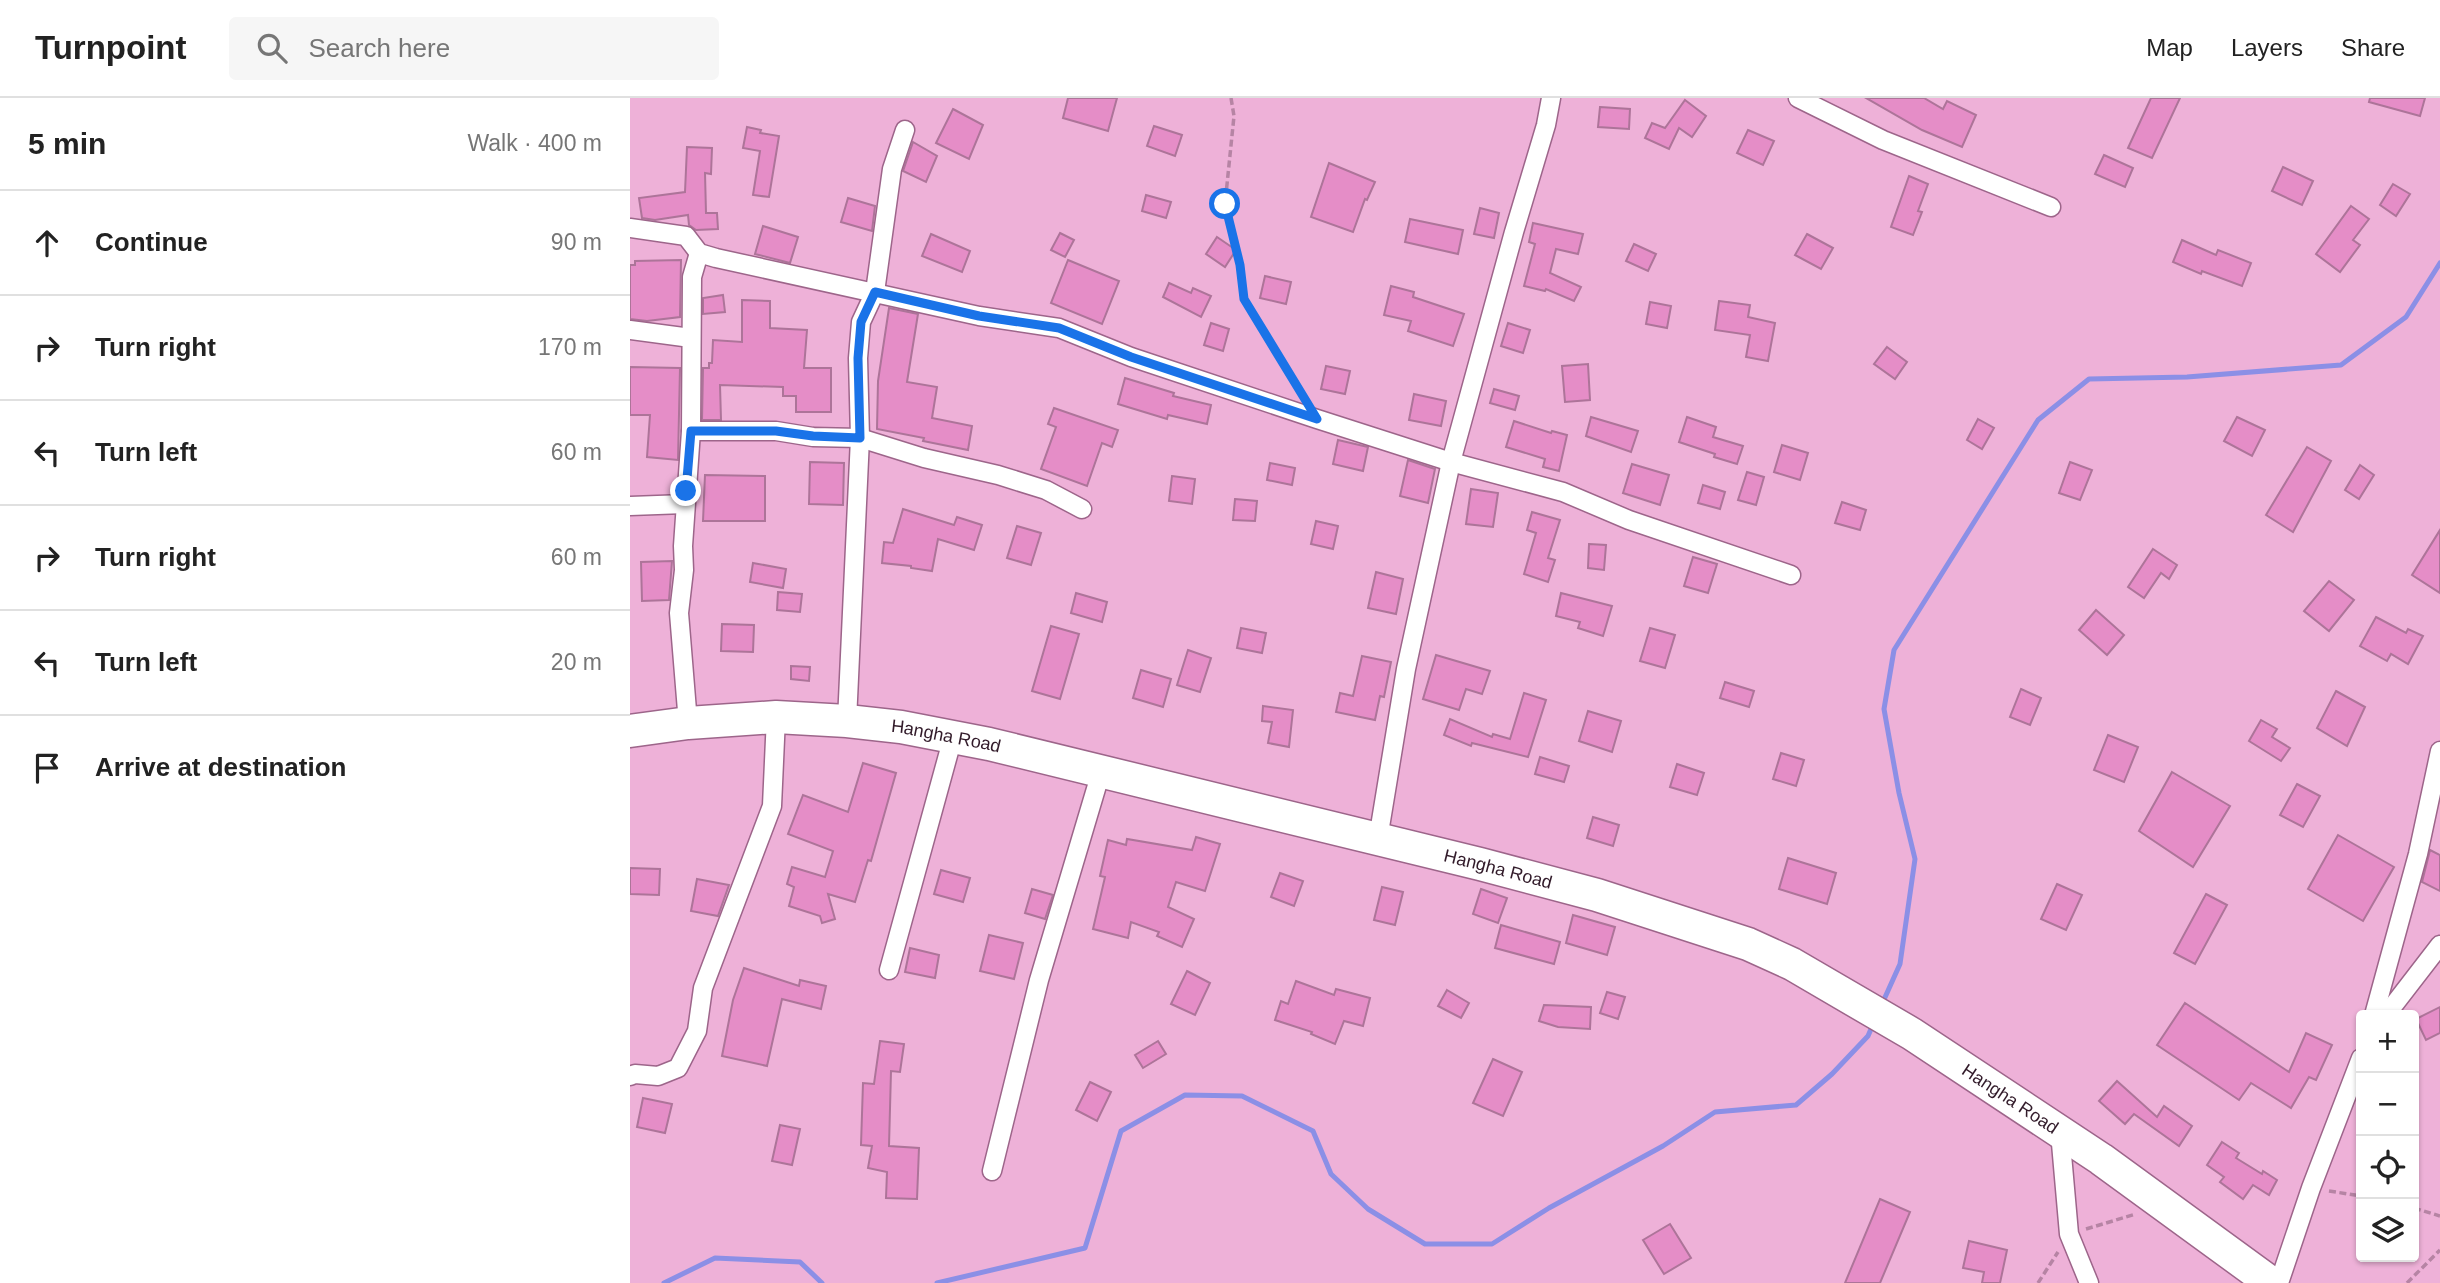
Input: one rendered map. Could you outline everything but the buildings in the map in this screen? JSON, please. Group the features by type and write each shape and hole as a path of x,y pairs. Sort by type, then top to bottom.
{"highway":[{"name":"Hangha Road","path":"630,730 776,717 847,720 901,727 1101,772 1583,891 1748,944 1792,964 1912,1034 2101,1159 2270,1283"}],"street":[{"path":"1378,839 1406,669 1451,462 1546,125 1551,98"},
{"path":"1798,98 1883,140 2051,207"},
{"path":"847,720 860,438 858,358 861,322 875,292 892,169 905,131"},
{"path":"630,228 687,236 699,253 979,316 1059,328 1131,357 1317,419 1451,462 1563,492 1629,520 1791,575"},
{"path":"688,723 679,612 684,570 682,546 691,431 692,277 699,253"},
{"path":"630,330 691,338"},
{"path":"691,431 776,431 860,438 1046,490 1082,509"},
{"path":"630,506 685,504"},
{"path":"630,1076 658,1076 678,1068 697,1031 703,988 772,806 776,717"},
{"path":"889,970 953,737"},
{"path":"2375,1010 2418,854 2440,751"},
{"path":"992,1171 1039,980 1101,772"},
{"path":"2390,1010 2440,946"},
{"path":"2279,1283 2311,1188 2356,1071"},
{"path":"2060,1132 2069,1234 2089,1283"}],"path":[{"path":"1231,98 1234,116 1225,204 1240,265 1244,299 1317,419"},
{"path":"2311,1188 2356,1195"},
{"path":"2038,1283 2069,1234 2162,1206"},
{"path":"2419,1210 2440,1216"},
{"path":"2407,1283 2440,1251"}],"waterway":[{"path":"1882,1004 1900,964 1915,859 1899,793 1884,709 1894,650 2038,420 2089,379 2187,377 2341,365 2406,317 2440,263"},
{"path":"937,1283 1085,1248 1121,1131 1185,1095 1242,1096 1313,1131 1331,1174 1368,1209 1425,1244 1492,1244 1549,1208 1663,1146 1715,1112 1796,1105 1832,1074 1868,1036 1874,1022"},
{"path":"664,1283 715,1258 800,1262 822,1283"}],"route":[{"path":"686,491 691,431 776,431 860,438 858,358 861,322 875,292 979,316 1059,328 1131,357 1317,419 1244,299 1240,265 1225,204"}]}
